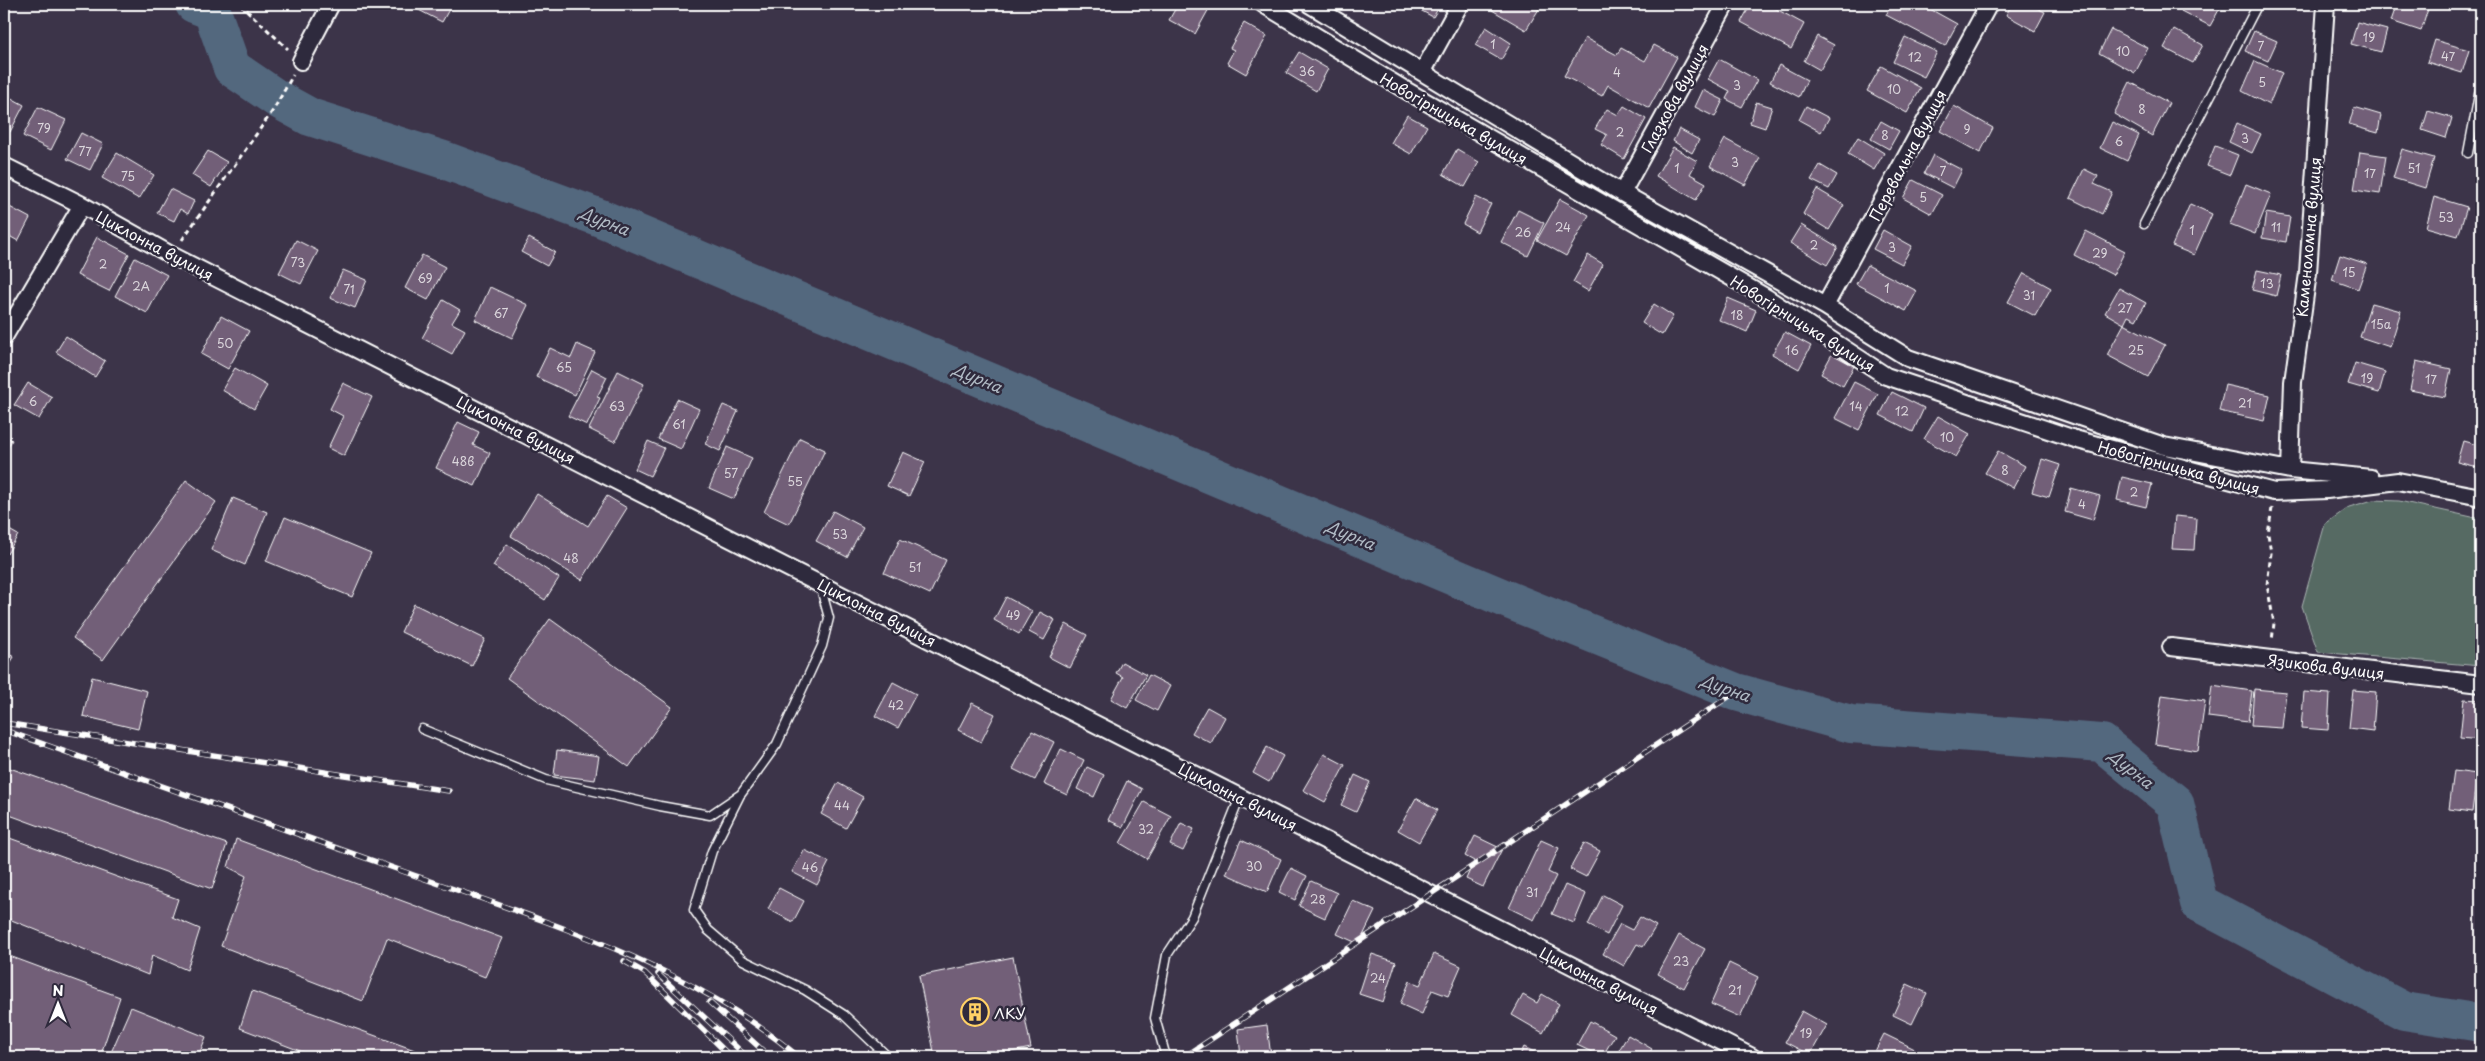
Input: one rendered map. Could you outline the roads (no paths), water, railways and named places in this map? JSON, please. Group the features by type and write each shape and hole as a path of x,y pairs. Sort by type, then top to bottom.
{"street":[{"path":"301,61 331,4"},
{"name":"Новогірницька вулиця","path":"1264,4 1402,88 1767,298 1886,376 2078,440 2274,492 2327,490 2398,481"},
{"name":"Новогірницька вулиця","path":"1309,4 1622,193 1825,306 1908,358 2042,406 2164,446 2290,470 2398,481 2481,497"},
{"path":"1422,71 1460,4"},
{"name":"Глазкова вулиця","path":"1622,193 1726,4"},
{"name":"Перевальна вулиця","path":"1825,306 1990,4"},
{"name":"Каменоломна вулиця","path":"2290,470 2293,382 2308,273 2326,4"},
{"name":"Циклонна вулиця","path":"4,166 82,205 172,255 1752,1057"},
{"path":"4,337 82,205"},
{"name":"Язикова вулиця","path":"2171,647 2481,684"}],"lane":[{"path":"2144,224 2258,4"},
{"path":"2468,153 2481,84"},
{"path":"819,583 829,618 822,646 777,744 741,794 712,851 694,910 708,930 743,960 805,990 844,1015 888,1057"},
{"path":"422,730 546,780 660,806 710,815 741,794"},
{"path":"1166,1057 1156,1018 1167,955 1192,917 1240,797"}],"waterway":[{"name":"Дурна","path":"194,4 212,11 232,68 279,100 310,117 444,160 598,217 1511,601 1736,692 1851,724 2102,743 2175,803 2199,903 2404,1011 2481,1023"}],"railway":[{"path":"1184,1057 1736,692"},
{"path":"4,723 449,791"},
{"path":"4,730 508,908 611,947 709,995 755,1024 799,1057"},
{"path":"624,961 645,973 731,1057"},
{"path":"658,974 747,1057"},
{"path":"709,1002 770,1057"}],"place":[{"name":"ЛКУ","path":"975,1012"}]}
